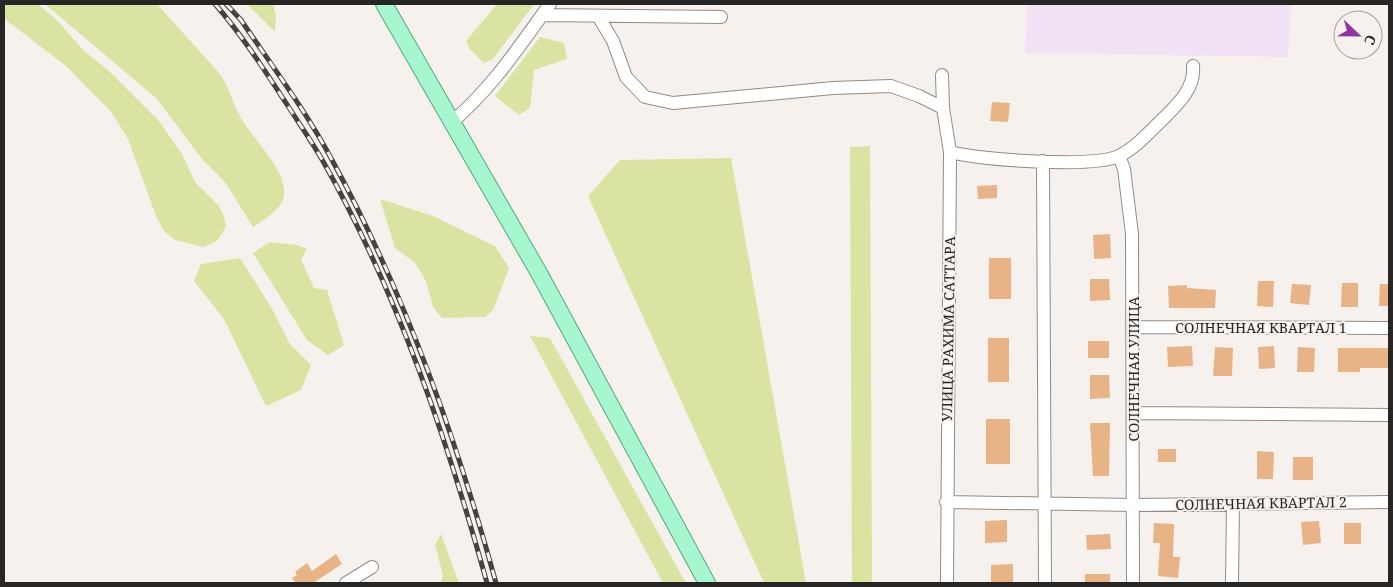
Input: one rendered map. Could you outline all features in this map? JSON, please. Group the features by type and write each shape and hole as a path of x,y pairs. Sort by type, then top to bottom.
{"main road":[{"path":"384,4 539,273 707,583"}],"street":[{"path":"451,123 478,100 550,4"},
{"path":"542,15 721,17"},
{"path":"598,16 613,42 626,77 645,97 673,103 833,88 891,86 919,96 943,108"},
{"path":"950,152 975,157 1043,161 1106,161 1119,156 1141,139 1182,100 1190,87 1194,75 1193,66"},
{"name":"УЛИЦА РАХИМА САТТАРА","path":"942,75 943,108 950,152 946,583"},
{"name":"СОЛНЕЧНАЯ УЛИЦА","path":"1119,156 1124,169 1132,234 1133,583"},
{"path":"1043,161 1045,583"},
{"name":"СОЛНЕЧНАЯ КВАРТАЛ 1","path":"1133,327 1389,328"},
{"path":"1134,413 1389,415"},
{"name":"СОЛНЕЧНАЯ КВАРТАЛ 2","path":"946,502 1134,505 1389,502"},
{"path":"1232,583 1233,504"},
{"path":"346,583 372,567"}],"shaded area":[{"path":"1027,4 1291,4 1288,57 1025,53"}],"green space":[{"path":"4,4 38,4 57,20 84,51 107,69 159,121 182,154 195,182 219,206 224,216 226,227 217,241 203,247 175,240 164,231 156,216 128,139 112,113 66,66 6,20 4,17"},
{"path":"45,4 157,4 220,74 245,125 280,175 284,195 280,205 253,227 225,182 202,159 157,99"},
{"path":"247,4 273,4 276,16 275,32"},
{"path":"497,4 534,4 493,59 484,63 469,48 466,41"},
{"path":"540,37 564,43 567,59 534,70 530,108 519,115 495,96"},
{"path":"870,146 872,583 852,583 850,147"},
{"path":"731,158 806,583 764,583 588,196 620,160"},
{"path":"380,199 433,216 495,246 509,268 493,310 485,317 442,318 433,307 426,281 415,263 395,248"},
{"path":"270,242 297,245 307,249 301,260 314,288 327,290 344,345 328,355 307,340 253,253"},
{"path":"240,258 271,307 290,344 311,365 301,390 266,406 224,319 194,281 201,264"},
{"path":"530,336 550,338 686,583 663,583"},
{"path":"441,534 459,583 441,583 443,575 435,545"}],"building":[{"path":"992,102 1010,103 1008,122 990,121"},
{"path":"997,185 997,198 978,199 977,186"},
{"path":"1110,234 1111,258 1094,259 1093,235"},
{"path":"989,258 1011,258 1011,299 989,299"},
{"path":"1090,279 1109,279 1110,300 1090,301"},
{"path":"1258,281 1274,281 1273,307 1257,306"},
{"path":"1342,283 1358,283 1358,307 1341,307"},
{"path":"1292,284 1311,285 1309,305 1290,303"},
{"path":"1380,284 1389,284 1389,306 1379,306"},
{"path":"1187,285 1187,288 1216,290 1215,308 1169,308 1168,286"},
{"path":"988,338 1009,338 1009,382 988,382"},
{"path":"1088,341 1109,341 1109,358 1088,358"},
{"path":"1192,346 1193,366 1168,367 1167,347"},
{"path":"1274,346 1275,368 1259,369 1258,347"},
{"path":"1215,347 1233,348 1232,376 1213,376"},
{"path":"1298,347 1315,348 1314,372 1297,372"},
{"path":"1338,348 1389,348 1389,368 1360,368 1360,372 1338,372"},
{"path":"1090,375 1109,375 1110,398 1090,399"},
{"path":"986,419 1010,419 1010,464 986,464"},
{"path":"1090,423 1110,423 1109,476 1093,476"},
{"path":"1158,449 1176,449 1176,462 1158,462"},
{"path":"1257,451 1274,452 1273,479 1257,479"},
{"path":"1293,457 1313,457 1313,480 1293,480"},
{"path":"1007,520 1007,542 985,543 985,521"},
{"path":"1319,521 1321,543 1303,545 1301,522"},
{"path":"1154,523 1174,524 1173,557 1180,557 1178,578 1158,576 1160,543 1153,543"},
{"path":"1344,523 1361,523 1361,544 1344,544"},
{"path":"1110,534 1111,549 1087,550 1086,535"},
{"path":"336,554 342,564 313,583 296,583 292,578 297,575 295,572 307,563 312,571"},
{"path":"1013,564 1013,583 991,583 991,565"},
{"path":"1085,574 1110,574 1110,583 1085,583"}],"railway":[{"path":"215,4 235,28 315,148 351,213 375,264 398,315 437,421 472,529 487,583"},
{"path":"226,4 241,20 311,124 332,160 383,262 446,420 496,583"}]}
